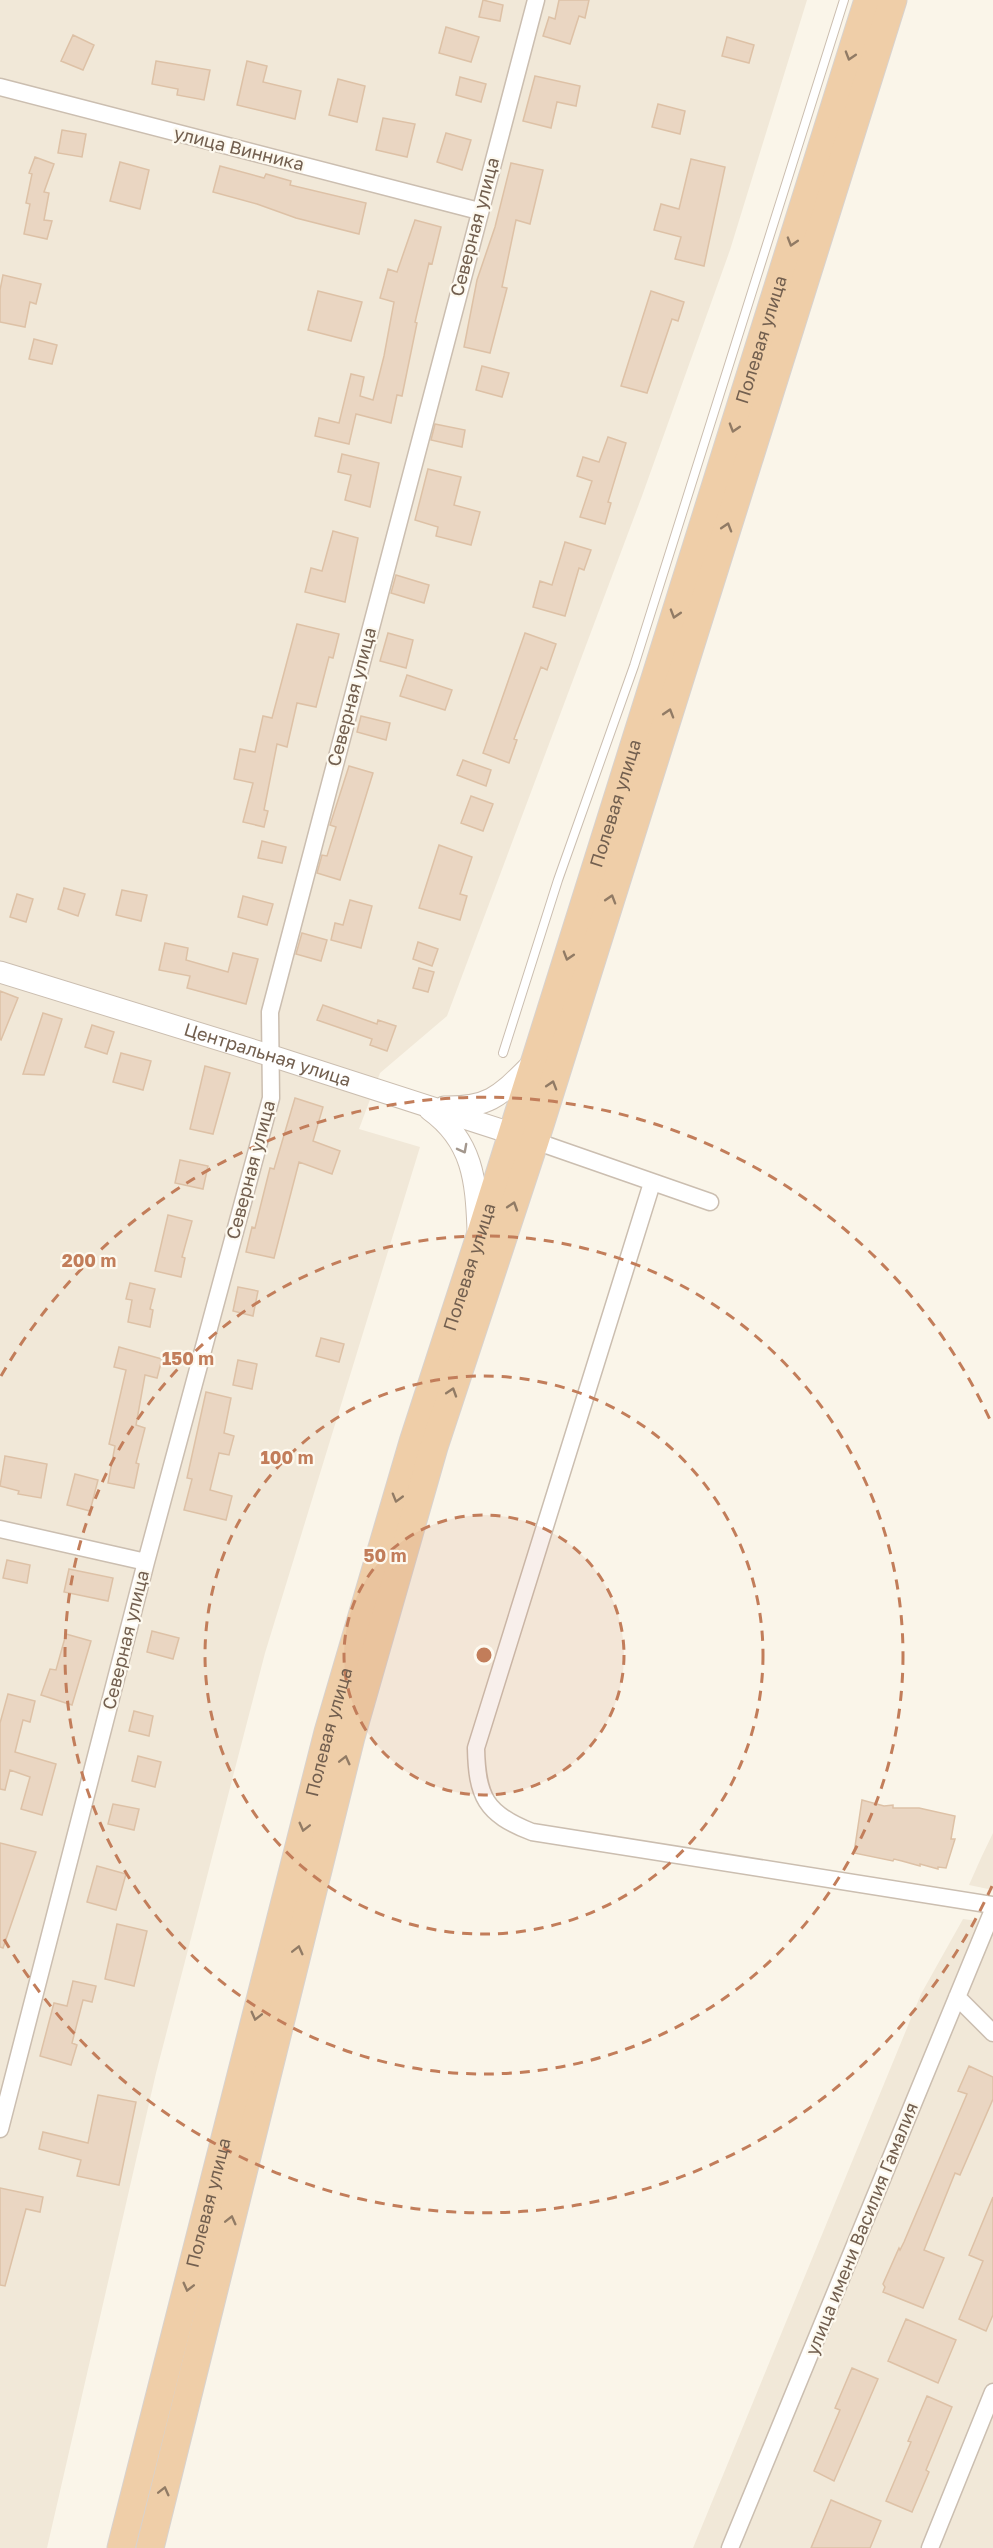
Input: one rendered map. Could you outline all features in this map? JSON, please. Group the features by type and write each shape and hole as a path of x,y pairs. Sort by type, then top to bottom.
{"highway":[{"name":"Полевая улица","path":"121,2548 328,1732 413,1442 479,1239 523,1137 535,1061 868,0"},
{"name":"Полевая улица","path":"150,2548 351,1737 523,1137 893,0"}],"street":[{"name":"Северная улица","path":"0,2128 146,1562 271,1098 270,1012 536,0"},
{"name":"улица Винника","path":"0,87 479,210"},
{"name":"Центральная улица","path":"0,972 523,1137"},
{"path":"425,1106 467,1108 496,1098 535,1061"},
{"path":"425,1106 444,1120 463,1146 471,1164 476,1186 479,1239"},
{"path":"523,1137 710,1202"},
{"path":"652,1183 476,1748 477,1779 488,1806 508,1823 532,1832 993,1908"},
{"path":"0,1529 146,1562"},
{"name":"улица имени Василия Гамалия","path":"730,2548 993,1908"},
{"path":"957,1997 993,2033"},
{"path":"930,2548 993,2392"}],"lane":[{"path":"503,1053 558,880 634,666 844,0"}],"shaded area":[{"path":"0,0 807,0 730,250 642,496 447,1016 380,1073 359,1129 420,1147 265,1653 156,2073 47,2548 0,2548"},
{"path":"993,1833 993,1890 969,1885 981,1858"},
{"path":"963,1919 993,1923 993,2548 693,2548 921,1994"}],"building":[{"path":"483,0 503,5 500,21 479,17"},
{"path":"559,0 589,0 585,18 579,16 570,44 543,36 549,17 555,19"},
{"path":"446,27 479,37 471,62 439,53"},
{"path":"73,35 94,45 83,70 61,61"},
{"path":"727,37 754,45 749,63 722,56"},
{"path":"156,61 210,70 204,100 177,95 178,89 152,84"},
{"path":"247,61 267,66 263,82 301,91 295,119 237,105"},
{"path":"535,76 580,86 576,106 557,102 551,128 523,121"},
{"path":"460,77 486,84 481,102 456,95"},
{"path":"338,79 365,86 357,122 329,115"},
{"path":"658,104 685,111 680,134 652,127"},
{"path":"383,118 415,124 407,157 376,150"},
{"path":"62,130 86,134 82,157 58,153"},
{"path":"446,133 471,140 462,170 437,162"},
{"path":"35,157 54,164 44,192 49,193 44,220 52,221 47,239 24,234 30,204 26,203 32,174 29,173"},
{"path":"691,159 725,167 704,266 675,259 681,237 654,230 661,204 679,209"},
{"path":"120,162 149,170 140,209 110,201"},
{"path":"511,163 543,170 530,224 516,220 502,287 507,288 490,353 464,347 477,280 495,227"},
{"path":"220,166 264,178 266,174 291,181 290,185 366,203 359,234 296,218 213,192"},
{"path":"415,220 441,227 432,264 429,263 415,322 417,323 402,396 397,395 391,423 356,414 349,444 315,436 319,418 339,423 351,374 364,377 360,396 373,400 394,302 380,298 388,269 397,272"},
{"path":"3,275 41,284 36,304 30,302 25,327 0,322 0,290"},
{"path":"318,291 362,302 351,341 308,330"},
{"path":"651,291 684,302 678,321 672,319 647,393 621,386"},
{"path":"34,339 57,345 52,364 29,359"},
{"path":"482,366 509,373 502,397 476,390"},
{"path":"435,424 465,430 462,447 431,440"},
{"path":"608,437 626,443 608,502 611,503 605,524 580,517 592,481 577,476 583,457 599,462"},
{"path":"342,454 379,463 370,507 345,500 351,475 338,472"},
{"path":"428,469 461,477 454,505 480,512 471,545 436,536 438,527 415,520"},
{"path":"333,531 358,538 345,602 305,592 311,568 322,571"},
{"path":"565,542 591,550 584,570 579,568 565,616 533,607 540,581 552,585"},
{"path":"396,575 429,585 424,603 391,593"},
{"path":"297,624 339,634 333,658 329,657 316,707 297,703 287,747 277,744 264,810 268,811 264,827 243,822 253,783 234,779 240,749 255,752 263,716 272,718"},
{"path":"388,633 413,640 406,668 380,661"},
{"path":"525,633 556,644 547,670 541,667 514,739 517,740 509,763 483,753"},
{"path":"407,675 452,690 445,710 400,696"},
{"path":"361,716 390,723 386,740 357,732"},
{"path":"463,760 491,770 486,786 457,775"},
{"path":"349,766 373,773 340,880 317,873 322,855 327,856 336,827 330,825"},
{"path":"471,796 493,804 483,831 461,823"},
{"path":"262,841 286,847 282,863 258,858"},
{"path":"439,845 472,857 460,894 467,896 460,920 419,908"},
{"path":"64,888 85,894 78,916 58,909"},
{"path":"122,890 147,895 141,921 116,915"},
{"path":"17,894 33,899 26,922 10,917"},
{"path":"243,896 273,904 267,925 238,917"},
{"path":"350,900 372,906 361,948 331,940 335,923 343,925"},
{"path":"302,933 327,940 321,961 296,954"},
{"path":"418,942 438,949 432,966 413,959"},
{"path":"165,943 188,948 186,960 228,972 233,953 258,959 246,1004 187,988 190,976 159,970"},
{"path":"419,968 434,972 428,992 413,988"},
{"path":"0,991 18,998 1,1040 0,1039"},
{"path":"323,1005 377,1024 378,1020 396,1026 387,1051 370,1045 372,1039 317,1020"},
{"path":"43,1013 62,1019 44,1075 23,1074"},
{"path":"92,1025 114,1032 107,1054 85,1047"},
{"path":"121,1053 151,1061 143,1090 113,1082"},
{"path":"205,1066 230,1073 213,1134 190,1129"},
{"path":"295,1098 323,1107 313,1141 340,1151 332,1174 299,1162 274,1258 246,1252 252,1227 255,1228 270,1168 274,1169"},
{"path":"180,1160 208,1166 203,1189 175,1183"},
{"path":"168,1215 192,1221 182,1257 185,1258 181,1277 155,1271"},
{"path":"130,1283 155,1289 150,1309 153,1310 150,1327 128,1322 132,1300 126,1299"},
{"path":"238,1287 258,1291 253,1316 233,1311"},
{"path":"321,1338 344,1344 339,1362 316,1356"},
{"path":"119,1347 162,1359 157,1378 145,1375 136,1425 145,1428 136,1463 139,1464 134,1488 108,1483 115,1446 109,1444 126,1370 114,1367"},
{"path":"238,1360 257,1364 252,1389 233,1385"},
{"path":"206,1392 231,1398 224,1433 234,1436 229,1455 219,1453 210,1490 232,1496 226,1520 184,1510 192,1479 187,1478"},
{"path":"5,1456 47,1464 41,1498 18,1494 19,1491 0,1486"},
{"path":"75,1474 98,1480 90,1511 67,1505"},
{"path":"7,1560 30,1565 27,1583 3,1578"},
{"path":"69,1569 113,1578 108,1601 64,1592"},
{"path":"152,1631 179,1638 173,1659 147,1652"},
{"path":"66,1634 91,1641 72,1705 41,1695 50,1669 56,1670"},
{"path":"8,1694 35,1701 30,1722 23,1720 15,1752 56,1764 42,1815 21,1809 30,1777 10,1770 5,1790 0,1789 0,1723"},
{"path":"134,1711 153,1716 149,1736 129,1731"},
{"path":"138,1756 161,1762 155,1787 132,1781"},
{"path":"862,1800 884,1806 893,1805 893,1808 919,1808 955,1816 951,1839 955,1839 946,1868 938,1867 938,1869 854,1853"},
{"path":"113,1804 139,1809 134,1830 108,1824"},
{"path":"0,1843 36,1852 3,1948 0,1947"},
{"path":"97,1866 126,1874 116,1910 87,1902"},
{"path":"117,1924 147,1931 134,1986 105,1979"},
{"path":"73,1981 96,1986 92,2002 83,2000 72,2043 77,2045 71,2065 40,2056 54,2003 67,2006"},
{"path":"969,2066 993,2077 993,2099 960,2175 955,2173 924,2250 944,2258 923,2308 883,2292 885,2287 883,2284 904,2242 967,2094 958,2091"},
{"path":"98,2095 136,2102 119,2185 77,2176 81,2160 39,2149 43,2132 88,2143"},
{"path":"0,2188 43,2197 40,2212 26,2209 5,2286 0,2285"},
{"path":"993,2197 993,2315 986,2331 959,2319 983,2261 969,2255"},
{"path":"906,2319 956,2340 938,2383 888,2361"},
{"path":"852,2368 878,2379 834,2481 814,2471 840,2410 835,2408"},
{"path":"927,2396 952,2407 926,2470 929,2472 912,2512 886,2501 911,2442 908,2441"},
{"path":"831,2500 881,2521 870,2548 811,2548"}]}
